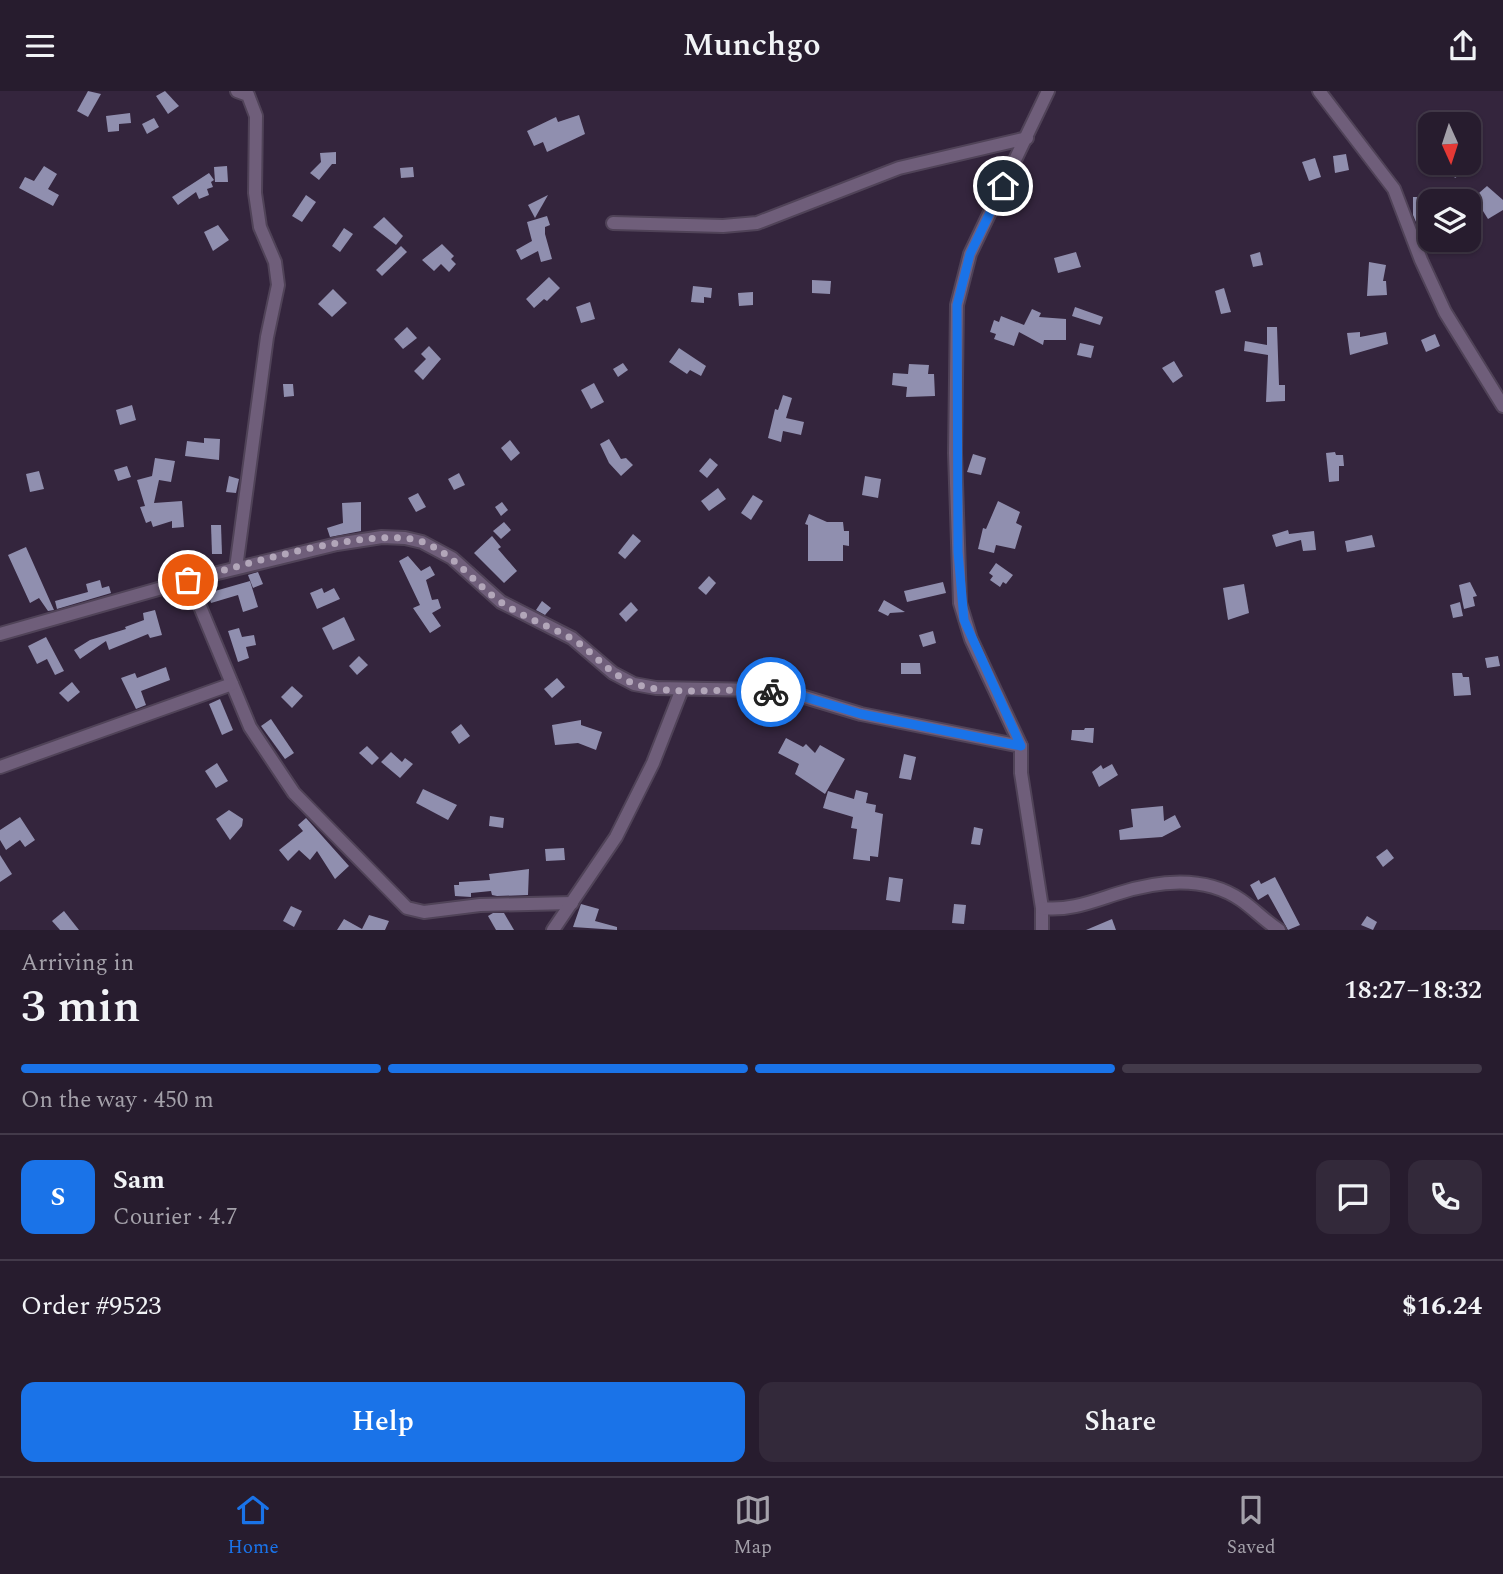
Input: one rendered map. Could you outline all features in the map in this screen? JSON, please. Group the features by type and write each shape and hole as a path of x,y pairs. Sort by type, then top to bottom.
{"street":[{"path":"236,568 267,337 278,285 275,263 260,227 255,193 256,116 251,98 237,91"},
{"path":"1042,930 1042,908 1021,773 1021,746 964,620 958,552 955,453 960,286 970,254 1048,91"},
{"path":"1319,91 1394,189 1421,260 1446,312 1503,406"},
{"path":"613,223 723,226 757,223 900,168 1027,138"},
{"path":"0,634 188,580 337,544 382,537 422,542 452,558 501,602 572,638 613,673 634,684 682,689 760,690 798,695 861,714 1021,746"},
{"path":"188,580 250,727 293,793 407,908 424,912 480,905 572,903"},
{"path":"0,767 232,684"},
{"path":"553,930 616,837 653,763 682,689"},
{"path":"1042,908 1075,907 1155,883 1189,882 1221,890 1240,899 1279,930"}],"building":[{"path":"88,91 101,94 88,117 77,111"},
{"path":"165,91 179,106 168,114 156,96"},
{"path":"130,113 131,123 119,124 119,131 108,132 106,116"},
{"path":"579,115 585,134 547,152 543,142 534,146 527,131 556,117 558,122"},
{"path":"154,118 159,127 147,134 142,124"},
{"path":"336,152 336,164 332,164 319,180 310,173 321,162 320,153"},
{"path":"1346,154 1349,170 1335,173 1333,156"},
{"path":"1315,158 1321,177 1309,181 1302,162"},
{"path":"44,166 57,174 48,189 59,195 53,206 19,188 25,177 34,181"},
{"path":"227,166 228,182 215,182 214,167"},
{"path":"413,167 414,177 401,178 400,168"},
{"path":"209,173 214,180 211,182 213,187 207,189 209,195 199,199 196,192 178,205 172,197"},
{"path":"1487,186 1503,200 1503,210 1488,219 1481,208 1481,191"},
{"path":"306,195 316,202 302,222 292,216"},
{"path":"548,195 535,218 528,205"},
{"path":"1413,197 1418,197 1418,227 1413,215"},
{"path":"547,216 550,225 545,227 545,234 552,259 541,262 538,251 521,260 516,250 532,241 527,222"},
{"path":"384,217 403,236 396,245 373,227"},
{"path":"218,225 229,240 213,251 204,232"},
{"path":"344,228 353,234 340,252 332,246"},
{"path":"442,244 454,256 451,259 456,264 449,272 441,264 434,271 422,260"},
{"path":"401,246 407,252 382,276 376,270"},
{"path":"1076,252 1081,267 1058,273 1054,258"},
{"path":"1260,252 1263,265 1253,267 1250,255"},
{"path":"1369,262 1386,265 1383,281 1386,281 1387,295 1367,296"},
{"path":"549,277 560,288 547,301 544,299 534,308 526,299"},
{"path":"812,280 831,281 830,294 812,293"},
{"path":"693,286 712,288 711,298 704,297 704,303 691,302"},
{"path":"1224,288 1231,312 1221,314 1215,291"},
{"path":"333,289 347,303 332,317 318,304"},
{"path":"753,292 753,305 739,306 738,293"},
{"path":"590,302 595,319 581,323 576,307"},
{"path":"1075,307 1103,317 1100,325 1072,316"},
{"path":"1032,309 1041,313 1039,317 1066,319 1066,340 1044,340 1043,345 1019,332 1014,346 994,339 996,334 990,332 994,320 999,322 1001,316 1024,325"},
{"path":"407,327 417,338 403,349 394,339"},
{"path":"1267,327 1277,327 1279,385 1285,385 1285,401 1266,402 1268,355 1244,351 1245,341 1267,345"},
{"path":"1360,332 1360,337 1386,332 1388,344 1350,355 1347,333"},
{"path":"1435,334 1440,346 1426,352 1421,340"},
{"path":"1080,343 1094,346 1091,358 1077,355"},
{"path":"429,346 441,359 423,380 414,371 426,359 421,354"},
{"path":"679,348 706,366 701,376 690,370 687,374 669,362"},
{"path":"1174,361 1183,376 1173,383 1162,368"},
{"path":"623,363 628,370 618,377 613,369"},
{"path":"909,364 929,365 928,374 934,374 935,396 906,397 907,387 892,385 893,373 908,374"},
{"path":"594,383 604,402 591,409 581,390"},
{"path":"283,384 293,384 294,396 284,397"},
{"path":"783,395 792,398 786,418 804,422 801,435 783,431 781,442 768,438 775,409 778,410"},
{"path":"132,405 136,420 120,425 116,410"},
{"path":"204,438 220,439 219,460 185,456 187,441 204,443"},
{"path":"609,439 621,459 626,458 633,465 621,476 609,463 600,444"},
{"path":"510,440 520,453 511,461 501,448"},
{"path":"1335,452 1336,455 1343,455 1344,466 1339,466 1339,481 1329,482 1326,453"},
{"path":"973,454 986,458 981,475 967,472"},
{"path":"155,458 175,461 171,482 159,480 154,503 182,501 184,527 172,528 172,521 153,527 151,521 146,523 140,507 145,506 137,480 152,476"},
{"path":"710,458 718,465 707,478 699,471"},
{"path":"127,466 131,477 118,481 114,470"},
{"path":"39,471 44,489 30,492 26,474"},
{"path":"459,473 465,485 454,490 448,479"},
{"path":"229,476 239,479 236,493 226,492"},
{"path":"865,476 881,479 878,498 862,495"},
{"path":"718,488 726,499 709,511 701,501"},
{"path":"418,493 426,507 416,512 408,498"},
{"path":"753,495 763,501 751,520 741,513"},
{"path":"998,501 1020,512 1016,523 1022,526 1015,549 996,545 994,553 978,549 983,528 986,529"},
{"path":"361,502 361,531 330,537 327,528 343,523 342,503"},
{"path":"502,502 508,510 501,516 495,507"},
{"path":"809,514 827,522 843,522 844,531 849,531 849,546 843,545 843,561 808,561 808,525 805,524"},
{"path":"504,522 511,530 501,539 493,531"},
{"path":"211,525 221,525 222,554 212,554"},
{"path":"1288,530 1289,534 1314,531 1316,550 1303,551 1301,540 1276,547 1272,535"},
{"path":"633,534 641,541 625,559 618,553"},
{"path":"1372,535 1375,547 1347,552 1345,541"},
{"path":"492,536 501,547 498,549 517,571 504,583 474,553"},
{"path":"26,547 54,610 48,611 39,598 30,603 8,555"},
{"path":"408,556 421,571 430,566 435,575 426,580 432,600 438,599 441,608 432,613 441,626 430,633 413,608 420,605 399,561"},
{"path":"996,563 1013,575 1000,587 990,580 993,576 989,573"},
{"path":"258,572 263,584 253,588 248,575"},
{"path":"709,576 716,583 706,595 698,588"},
{"path":"100,580 102,588 109,586 111,593 57,609 55,601 88,592 86,584"},
{"path":"250,581 258,607 243,612 238,595 211,603 208,593"},
{"path":"943,582 946,593 907,602 904,591"},
{"path":"1470,582 1477,596 1473,597 1475,606 1464,609 1459,585"},
{"path":"1244,584 1249,613 1228,620 1223,588"},
{"path":"322,588 324,593 334,588 340,599 317,609 310,593"},
{"path":"884,600 905,612 890,613 888,616 878,611"},
{"path":"542,601 551,608 545,615 536,610"},
{"path":"631,602 638,610 626,622 619,614"},
{"path":"1460,602 1463,616 1453,618 1450,605"},
{"path":"155,610 162,635 150,638 148,634 109,650 106,641 80,659 74,650 90,640 126,629 125,627 144,620 143,613"},
{"path":"344,617 355,640 333,650 322,628"},
{"path":"239,628 242,637 254,635 256,645 246,647 249,658 238,662 228,631"},
{"path":"933,631 936,643 923,647 919,635"},
{"path":"46,637 64,671 55,675 47,659 37,664 28,646"},
{"path":"359,656 368,665 357,675 349,666"},
{"path":"1498,656 1500,666 1487,668 1485,658"},
{"path":"901,663 920,663 921,674 901,674"},
{"path":"166,667 170,680 141,691 146,705 136,709 121,678 135,673 137,678"},
{"path":"1452,673 1462,673 1463,677 1469,677 1471,695 1454,696"},
{"path":"557,678 565,687 552,698 544,689"},
{"path":"72,682 80,692 68,702 59,693"},
{"path":"292,686 303,696 292,708 281,697"},
{"path":"220,699 233,730 222,735 209,704"},
{"path":"271,719 294,753 285,759 261,726"},
{"path":"581,720 581,725 602,732 596,750 578,743 555,745 552,725"},
{"path":"461,724 470,736 459,744 451,732"},
{"path":"1094,728 1093,743 1071,740 1072,730"},
{"path":"786,738 803,747 806,744 815,753 820,745 845,759 825,794 795,774 799,764 778,753"},
{"path":"367,746 379,758 372,765 359,753"},
{"path":"391,752 402,762 405,758 413,764 400,778 381,762"},
{"path":"904,754 916,757 911,780 899,778"},
{"path":"217,763 228,781 216,788 205,771"},
{"path":"1112,764 1118,775 1099,787 1092,772 1101,765 1103,769"},
{"path":"423,789 457,805 448,820 416,803"},
{"path":"856,790 868,793 866,803 876,805 875,812 883,814 878,857 870,856 870,861 853,859 857,829 851,828 853,817 823,808 828,791 854,799"},
{"path":"1163,806 1164,821 1175,815 1181,827 1162,837 1120,840 1119,830 1133,827 1131,809"},
{"path":"229,810 243,819 242,826 230,840 216,819"},
{"path":"490,816 504,818 503,828 489,826"},
{"path":"20,817 35,840 25,847 20,840 6,850 0,840 0,830"},
{"path":"306,818 349,866 335,879 317,851 310,860 299,850 288,861 279,850 303,831 298,825"},
{"path":"974,827 983,829 980,845 971,844"},
{"path":"564,848 565,860 546,861 545,849"},
{"path":"1387,849 1394,858 1383,867 1376,857"},
{"path":"0,855 12,874 0,882"},
{"path":"529,869 528,895 497,896 492,895 491,891 471,893 471,897 455,896 454,885 459,885 459,882 490,880 489,874"},
{"path":"889,877 903,879 900,902 886,900"},
{"path":"1275,877 1300,925 1288,930 1268,894 1258,900 1250,885 1259,880 1261,884"},
{"path":"581,904 599,909 595,921 617,927 617,930 573,927"},
{"path":"954,904 966,905 964,924 952,923"},
{"path":"291,906 302,911 294,927 283,921"},
{"path":"64,911 79,930 60,930 52,921"},
{"path":"504,913 514,930 496,930 488,916"},
{"path":"369,915 389,921 385,930 337,930 344,919 362,929"},
{"path":"1367,916 1377,922 1373,930 1361,925"},
{"path":"1112,919 1116,930 1086,930"}],"way so far":[{"path":"188,580 337,544 382,537 405,538 422,542 452,558 488,593 524,617 572,638 613,673 634,684 656,688 771,692"}],"route":[{"path":"771,692 798,695 861,714 979,735 1021,746 964,620 960,603 958,552 955,453 957,305 970,254 1003,186"}]}
